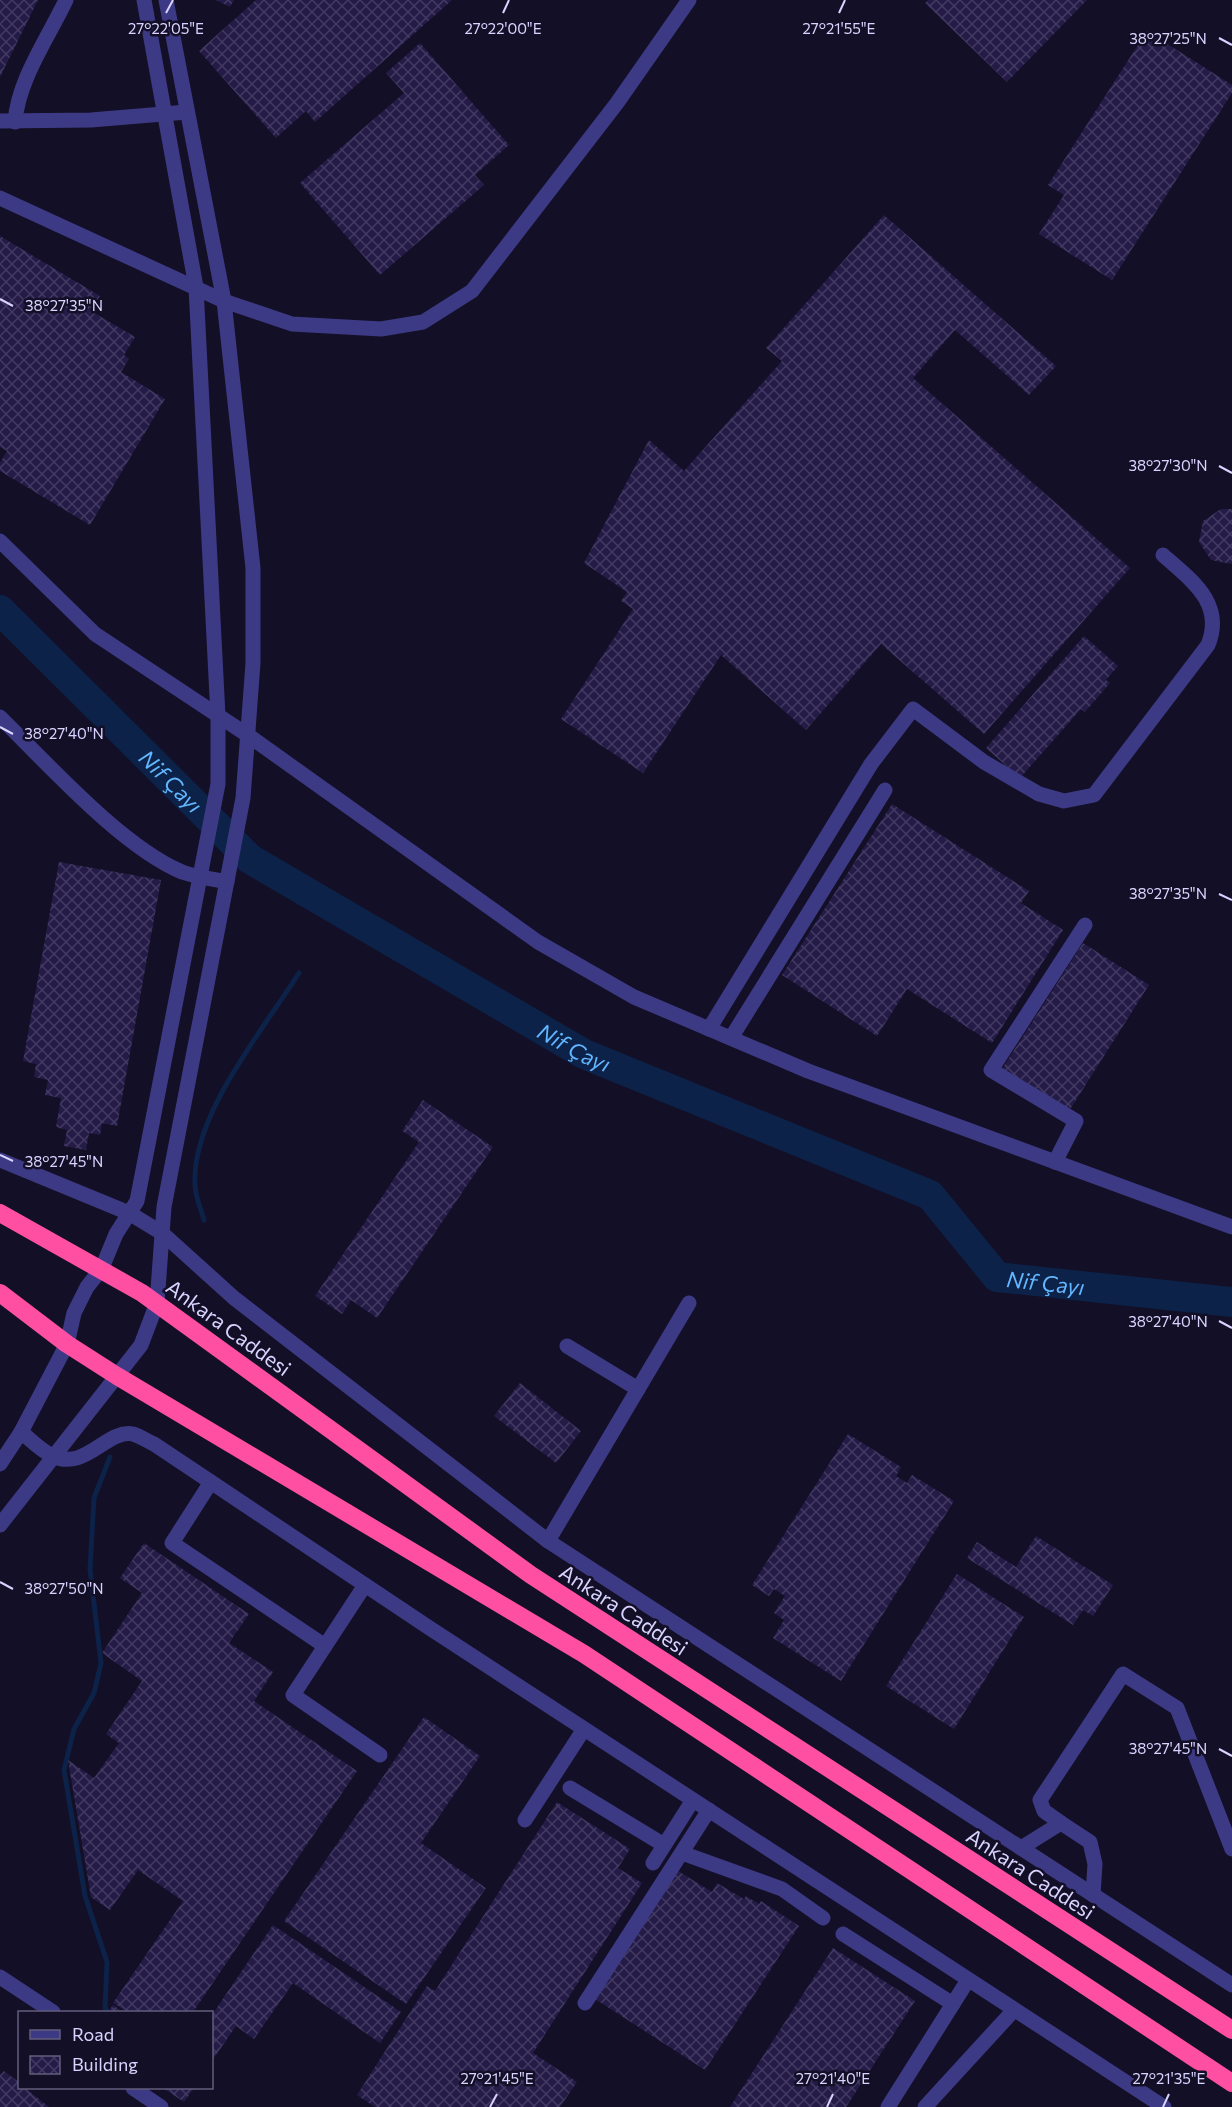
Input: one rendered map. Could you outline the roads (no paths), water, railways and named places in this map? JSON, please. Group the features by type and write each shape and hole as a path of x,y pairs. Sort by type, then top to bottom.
{"highway":[{"name":"Ankara Caddesi","path":"0,1213 102,1268 157,1303 531,1575 1232,2030"},
{"path":"0,1293 67,1344 117,1376 584,1654 1232,2083"}],"street":[{"path":"7,122 66,0"},
{"path":"0,1464 21,1432 67,1344 74,1313 87,1287 102,1268 116,1234 137,1201 218,784 218,716 196,287 144,0"},
{"path":"0,1525 51,1456 141,1345 157,1303 164,1207 243,798 249,736 253,568 224,301 165,0"},
{"path":"0,198 224,301 292,324 381,329 423,322 472,291 617,103 689,0"},
{"path":"7,122 91,120 188,112"},
{"path":"0,542 95,634 249,736 538,942 634,997 808,1071 1232,1227"},
{"path":"709,1029 871,764 913,709 984,762 1039,794 1064,801 1094,795 1208,645 1211,637 1213,619 1209,601 1198,586 1163,555"},
{"path":"0,717 116,828 156,858 184,872 227,882"},
{"path":"731,1038 885,790"},
{"path":"1054,1162 1076,1121 991,1070 1085,925"},
{"path":"0,1160 129,1213 162,1233 234,1298 548,1541 1232,1985"},
{"path":"548,1541 689,1303"},
{"path":"567,1346 638,1389"},
{"path":"21,1432 51,1456 71,1460 97,1450 116,1437 131,1434 154,1444 1156,2105"},
{"path":"211,1482 172,1543 325,1646"},
{"path":"365,1585 293,1695 380,1755"},
{"path":"1093,1895 1095,1864 1090,1842 1044,1811 1040,1800 1123,1674 1177,1708 1232,1849"},
{"path":"525,1820 584,1729"},
{"path":"570,1788 664,1845"},
{"path":"653,1863 693,1800"},
{"path":"585,2003 709,1810"},
{"path":"1021,1848 1061,1823"},
{"path":"682,1853 782,1889 823,1917"},
{"path":"843,1934 953,2004"},
{"path":"0,1977 50,2011"},
{"path":"888,2107 968,1980"},
{"path":"925,2107 1014,2010"},
{"path":"134,2089 161,2107"}],"waterway":[{"name":"Nif Çayı","path":"0,610 250,859 584,1054 930,1195 997,1277 1232,1302"},
{"path":"204,1220 195,1185 197,1158 204,1131 232,1074 299,973"},
{"path":"107,2011 105,2008 107,1962 85,1896 64,1770 74,1729 94,1693 101,1663 90,1569 94,1498 110,1457"}]}
